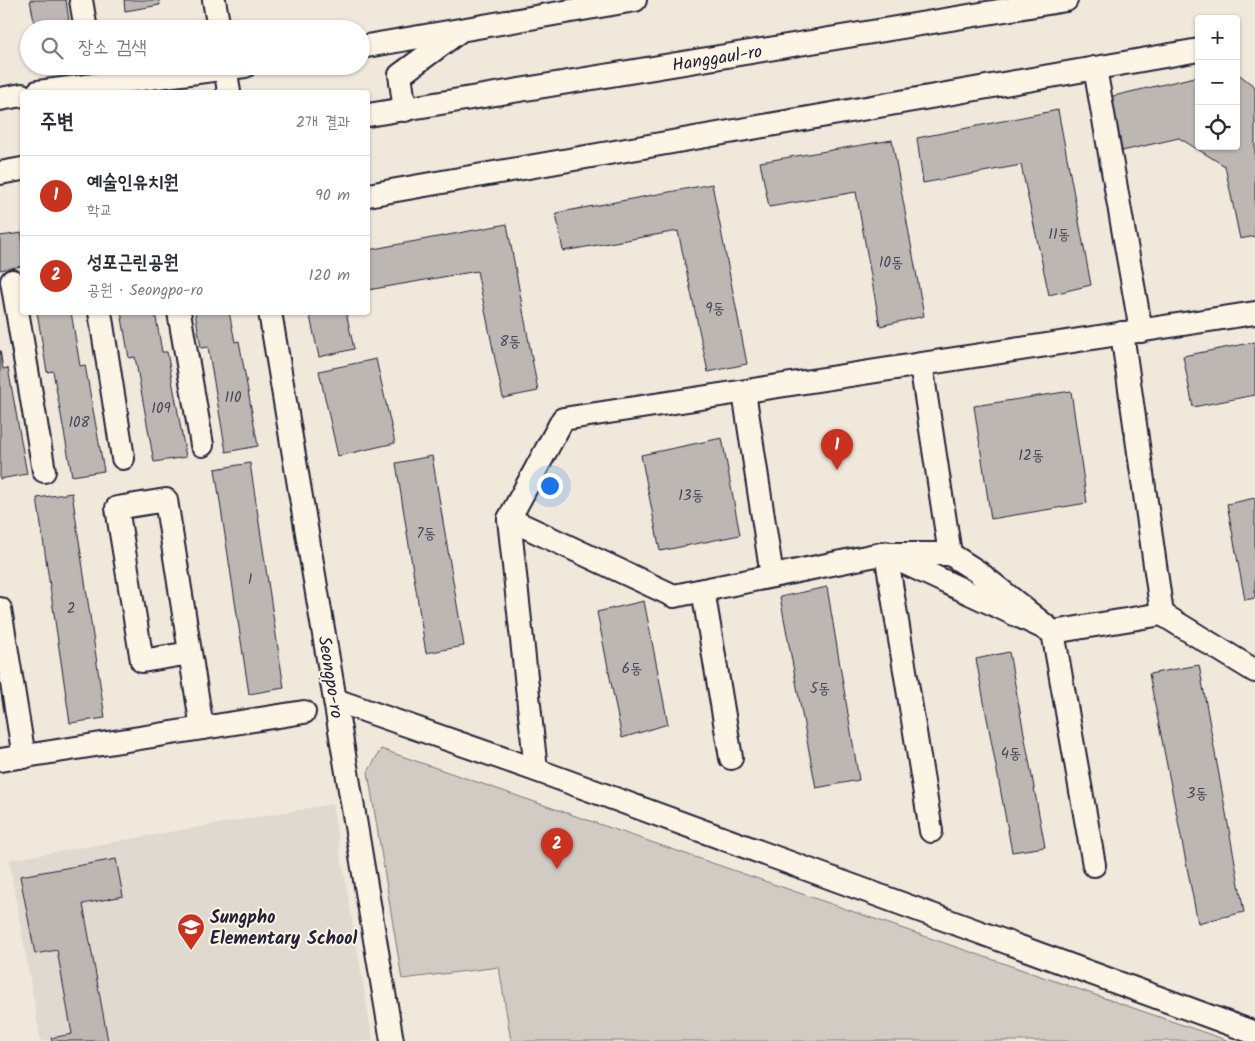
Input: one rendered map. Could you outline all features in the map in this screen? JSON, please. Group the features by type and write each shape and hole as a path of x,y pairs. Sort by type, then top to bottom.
{"street":[{"path":"81,0 84,20"},
{"path":"214,0 217,20"},
{"path":"370,44 635,0"},
{"name":"Hanggaul-ro","path":"370,115 1059,1"},
{"path":"405,110 400,74 462,29"},
{"path":"370,196 1195,51"},
{"path":"1095,68 1131,332 1162,614"},
{"path":"54,90 170,75"},
{"path":"229,90 231,75"},
{"path":"0,99 20,95"},
{"path":"11,281 44,471"},
{"path":"536,770 509,519 563,420 1255,313"},
{"path":"100,315 123,458"},
{"path":"180,315 202,445"},
{"name":"Seongpo-ro","path":"271,315 392,1041"},
{"path":"921,364 950,554"},
{"path":"744,392 772,576"},
{"path":"190,653 142,661 117,508 166,500 202,728"},
{"path":"509,519 674,596 886,554 950,554 978,572 1053,632 1094,865"},
{"path":"886,554 1053,632 1162,614 1255,671"},
{"path":"886,554 931,830"},
{"path":"702,590 731,758"},
{"path":"0,609 6,684 24,757"},
{"path":"335,700 536,770 1255,1033"},
{"path":"0,760 304,712"}],"shaded area":[{"path":"381,749 1229,1041 511,1041 499,967 402,979 368,772"},
{"name":"Sungpho Elementary School","path":"332,804 373,1041 41,1041 9,860"}],"building":[{"path":"30,0 66,0 69,20 34,20"},
{"path":"124,0 159,0 160,5 125,11"},
{"path":"1240,75 1255,87 1255,236 1240,239 1225,166 1199,150 1240,150"},
{"path":"1195,77 1195,148 1179,138 1122,151 1109,97"},
{"path":"1058,110 1091,285 1049,295 1021,165 923,183 917,138"},
{"path":"892,140 924,316 880,326 856,192 769,207 760,162"},
{"path":"712,184 747,364 708,372 678,231 563,251 556,213"},
{"path":"507,224 538,391 503,398 477,271 370,290 370,250"},
{"path":"20,233 20,266 0,270 0,236"},
{"path":"38,315 72,315 80,366 85,365 104,471 72,476 53,371 47,372"},
{"path":"122,315 156,315 162,352 167,352 186,457 154,462 135,357 129,358"},
{"path":"196,315 230,315 235,342 239,341 258,446 226,452 208,347 201,348"},
{"path":"310,315 347,315 354,349 319,357"},
{"path":"1255,342 1255,395 1193,407 1183,356"},
{"path":"0,350 3,369 8,368 27,474 0,479"},
{"path":"376,359 395,443 338,456 319,371"},
{"path":"1071,391 1087,503 991,519 974,406"},
{"path":"722,438 740,535 660,551 641,455"},
{"path":"432,456 464,646 426,653 396,463"},
{"path":"250,463 284,688 249,694 215,469"},
{"path":"72,493 105,718 70,723 37,498"},
{"path":"1255,498 1255,598 1245,600 1227,504"},
{"path":"827,587 859,780 816,788 780,597"},
{"path":"644,601 668,724 622,738 597,612"},
{"path":"1009,652 1045,847 1012,852 976,659"},
{"path":"1199,665 1244,912 1198,923 1149,674"},
{"path":"116,859 123,896 83,904 108,1041 52,1041 51,1038 72,1034 57,950 35,954 20,876"}],"place":[{"name":"예술인유치원","path":"837,470"},
{"name":"성포근린공원","path":"557,869"},
{"name":"Sungpho Elementary School","path":"191,951"}]}
